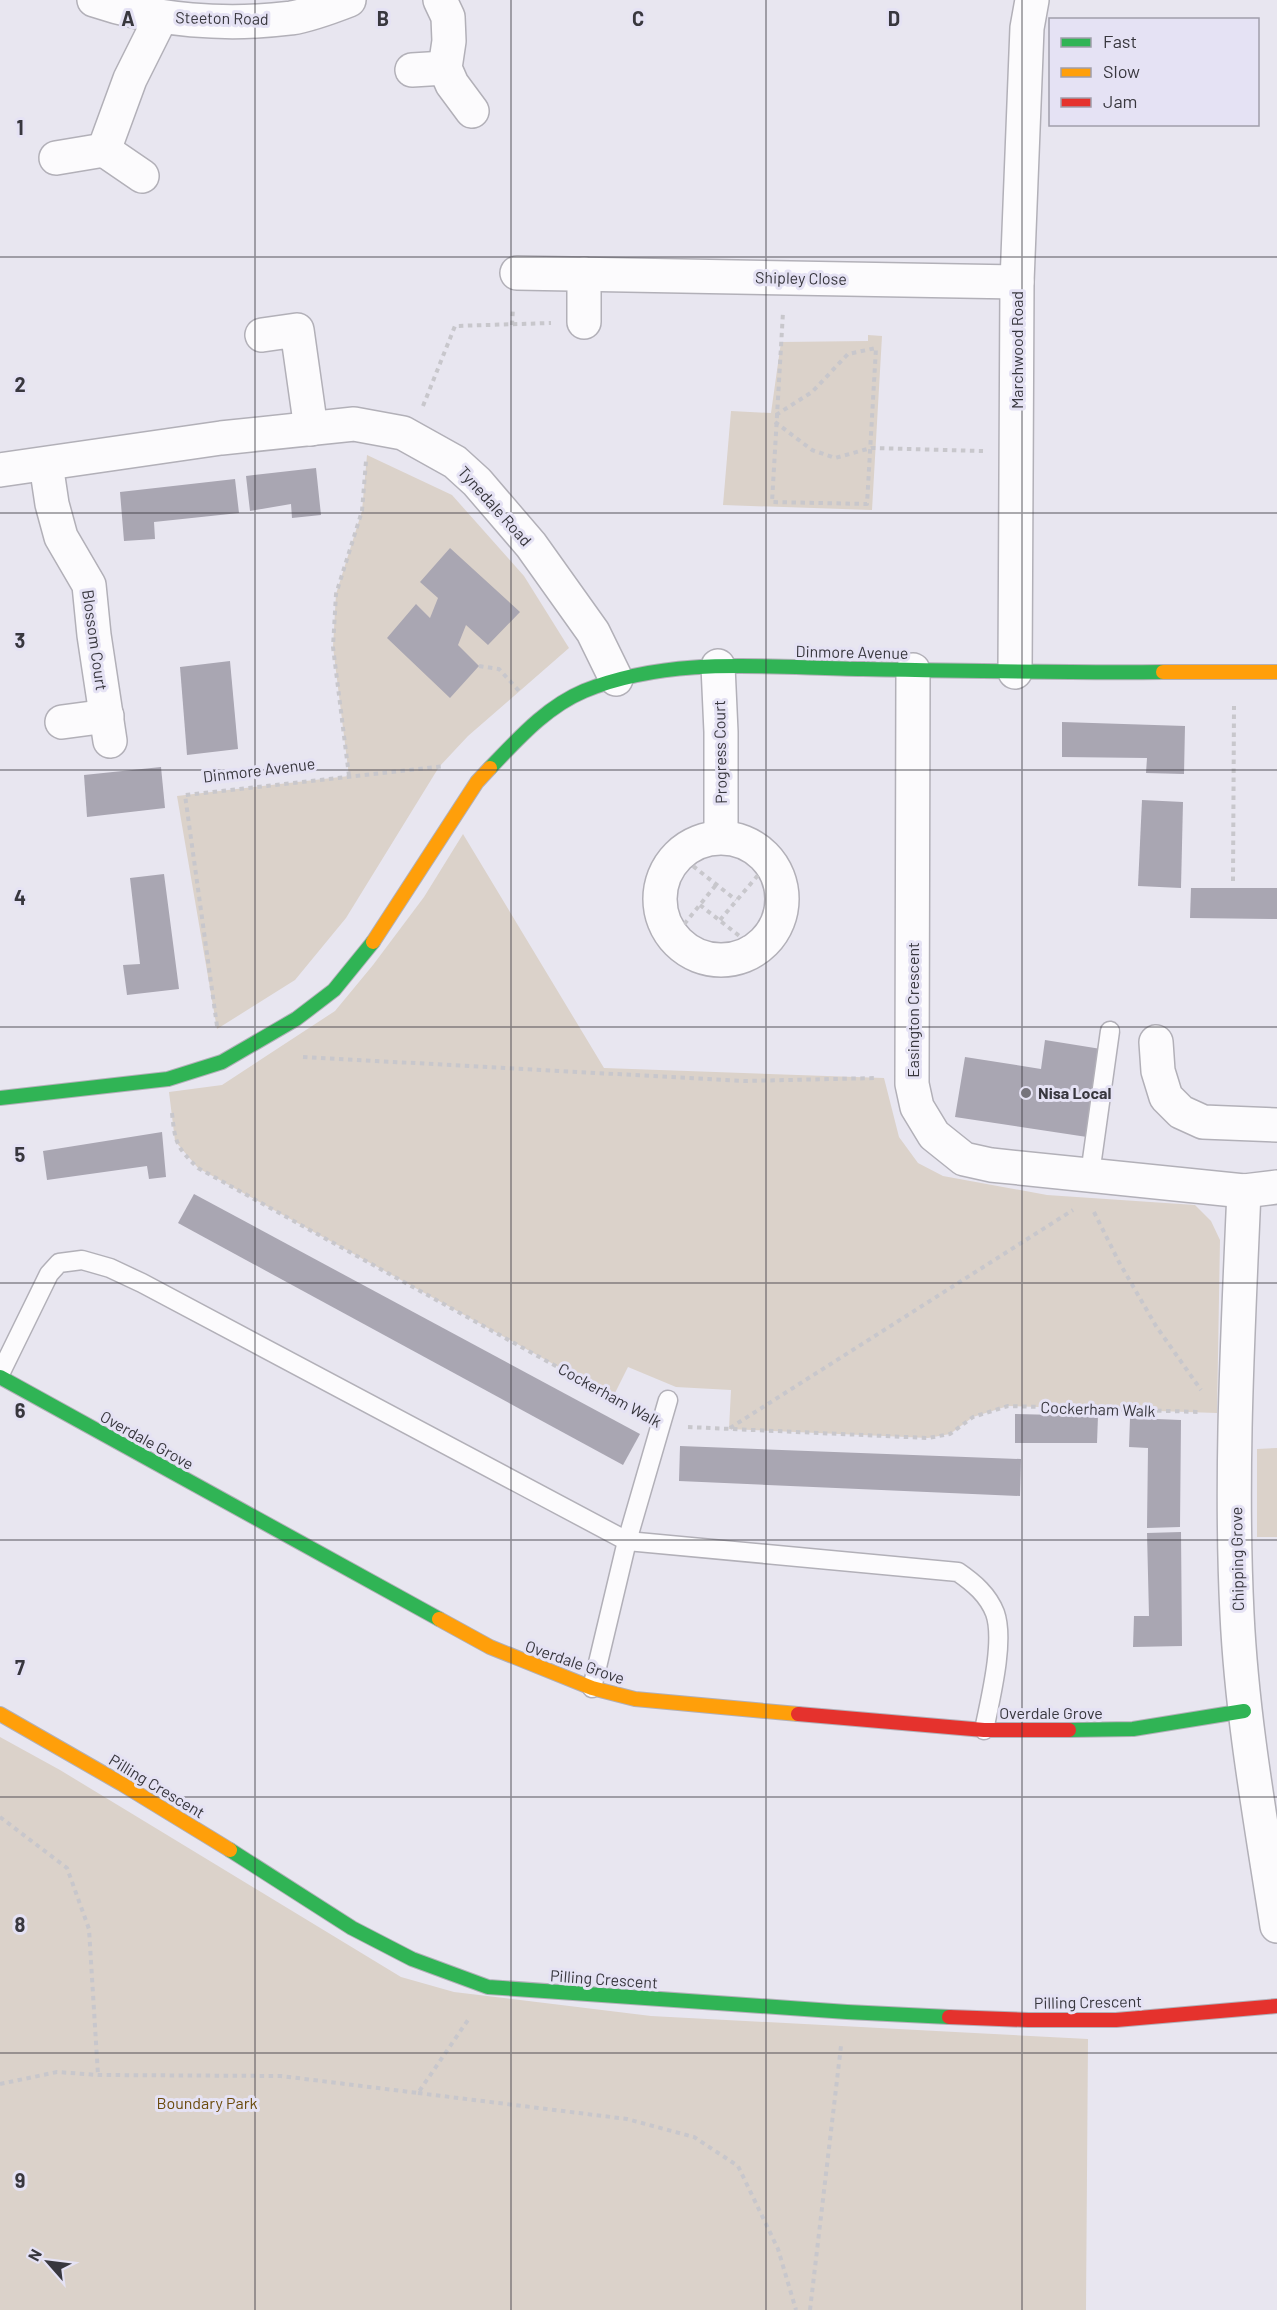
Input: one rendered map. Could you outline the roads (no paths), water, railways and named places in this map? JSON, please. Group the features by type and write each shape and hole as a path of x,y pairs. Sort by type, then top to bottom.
{"street":[{"name":"Steeton Road","path":"94,0 161,17 232,21 293,18 349,0"},
{"path":"440,0 448,17 449,41 445,68 452,84 472,111"},
{"name":"Marchwood Road","path":"1015,672 1017,282 1029,14"},
{"path":"104,150 130,79 161,17"},
{"path":"412,70 445,68"},
{"path":"56,158 104,150 142,176"},
{"name":"Shipley Close","path":"517,273 1017,282"},
{"path":"584,274 584,322"},
{"path":"262,335 297,330 311,429"},
{"name":"Tynedale Road","path":"0,470 221,438 354,424 403,433 455,462 477,482 531,545 593,632 616,679"},
{"name":"Blossom Court","path":"46,464 60,537 89,585 108,729 62,722"},
{"name":"Dinmore Avenue","path":"0,1098 168,1079 222,1062 296,1019 334,990 371,945 477,783 542,717 581,692 616,679 718,666 1015,672 1277,672"},
{"name":"Progress Court","path":"718,666 722,732 721,837"},
{"name":"Easington Crescent","path":"913,670 912,1078 917,1107 934,1135 964,1159 991,1165 1244,1191 1277,1187"},
{"path":"721,837 739,840 756,848 770,861 779,878 783,896 781,914 774,932 745,956 727,961 716,961 689,952 673,938 665,926 660,909 660,892 664,874 674,860 687,848 703,840 721,837"},
{"path":"1156,1042 1158,1071 1166,1097 1181,1112 1203,1122 1277,1125"},
{"name":"Chipping Grove","path":"1244,1191 1226,1413 1244,1711 1277,1926"},
{"name":"Overdale Grove","path":"0,1376 490,1647 592,1688 635,1699 984,1730 1133,1729 1244,1711"},
{"name":"Pilling Crescent","path":"0,1714 122,1784 257,1866 352,1928 412,1959 488,1987 847,2013 1028,2020 1116,2020 1277,2006"}],"lane":[{"path":"1090,1174 1110,1031"},
{"path":"0,1376 8,1339 50,1274 60,1263 82,1260 110,1268 142,1283 627,1541 958,1572 972,1581 985,1595 996,1615 998,1659 984,1730"},
{"path":"592,1688 627,1541 668,1400"}],"place":[{"name":"Nisa Local","path":"1026,1093"}],"park label":[{"name":"Boundary Park","path":"207,2103"}]}
